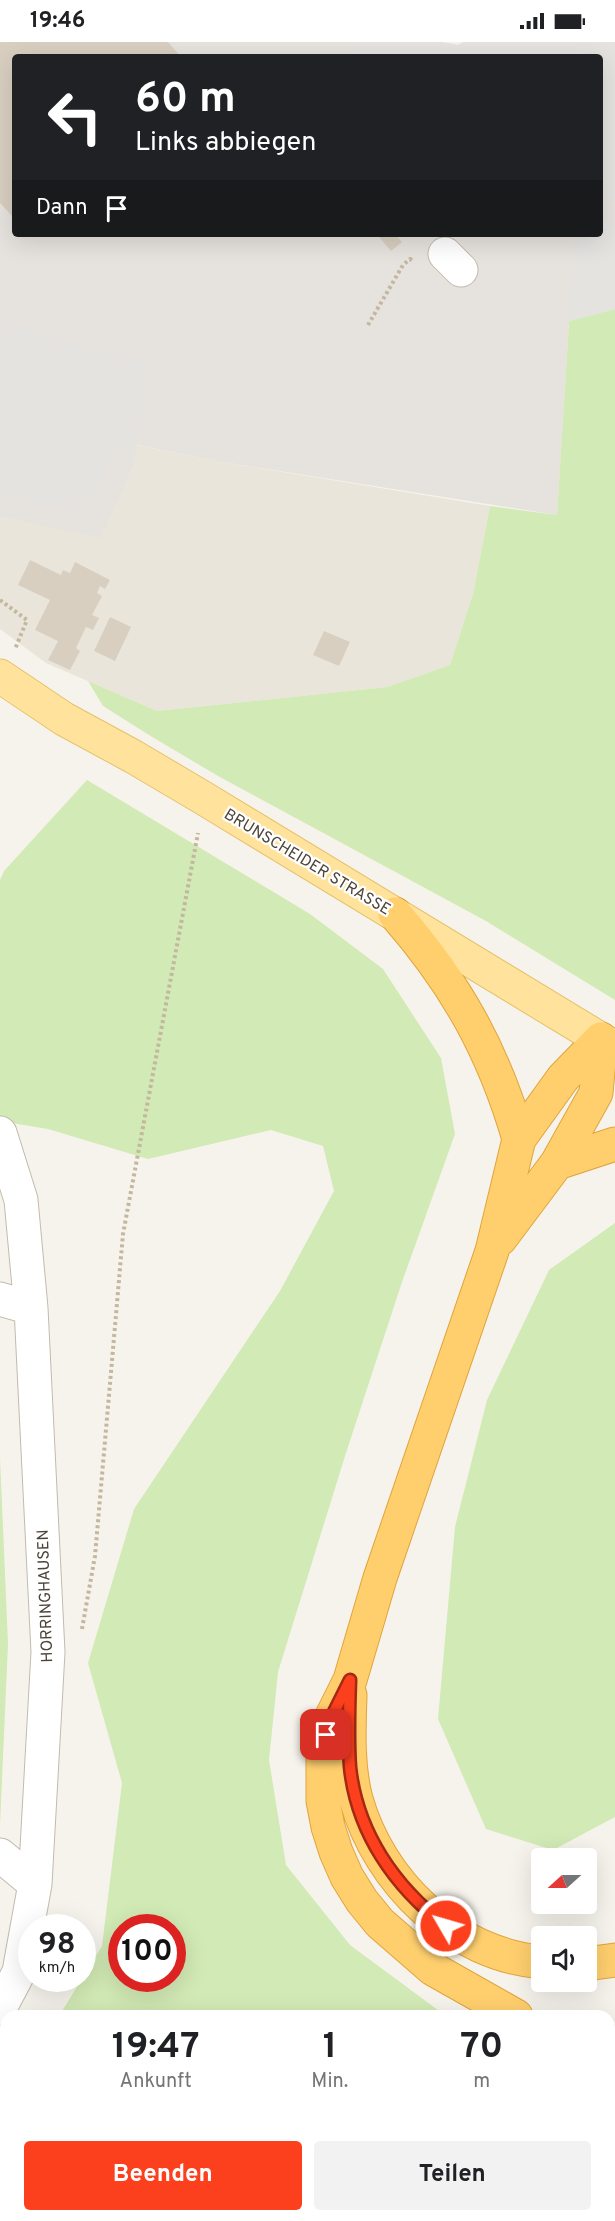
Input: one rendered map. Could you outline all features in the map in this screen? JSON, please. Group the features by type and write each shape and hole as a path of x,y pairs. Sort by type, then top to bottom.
{"highway":[{"path":"395,914 425,948 451,985 474,1024 494,1064 519,1138"},
{"path":"505,2010 433,1969 380,1923 362,1901 347,1878 328,1827 323,1801 323,1748 329,1722 350,1680 380,1578 492,1251 519,1138 563,1078 608,1044"},
{"path":"492,1251 556,1163 596,1093 608,1044"},
{"path":"556,1163 615,1144"},
{"path":"350,1680 350,1768 356,1799 381,1858 399,1884 421,1907 446,1926 474,1942 504,1954 531,1960"},
{"path":"597,1962 615,1960"}],"main road":[{"name":"BRUNSCHEIDER STRASSE","path":"1,677 64,719 205,799 608,1044"}],"street":[{"name":"HORRINGHAUSEN","path":"0,1133 21,1200 31,1308 48,1652 35,1884 19,1972 0,2008"},
{"path":"0,1299 31,1308"},
{"path":"0,1855 35,1884"}],"path":[{"path":"368,325 403,265 410,259 431,273 453,262"},
{"path":"0,600 27,620 1,677"},
{"path":"80,1638 95,1556 123,1234 205,799"}],"shaded area":[{"path":"0,42 441,42 458,45 464,42 615,42 615,309 569,321 557,515 216,461 137,445 134,465 101,538 0,517"},
{"path":"364,42 441,42 458,45 464,42 615,42 615,198 603,204 603,54 350,54"},
{"path":"615,210 615,309 569,321 573,237 603,237 603,213"},
{"path":"0,320 89,349 151,363 136,445 112,458 82,511 0,494"},
{"path":"136,445 216,461 490,506 473,594 450,665 387,687 157,711 46,663 0,629 0,517 101,537 134,465"}],"green space":[{"path":"615,309 615,1000 486,921 218,776 149,735 103,706 88,681 157,711 387,687 450,665 473,594 490,506 557,515 569,321"},
{"path":"87,780 310,914 383,969 441,1058 455,1134 402,1282 278,1672 269,1760 286,1865 350,1945 438,2010 63,2010 74,1992 96,1992 96,1956 102,1946 122,1783 88,1663 134,1509 280,1291 334,1191 323,1146 271,1130 148,1159 48,1129 0,1121 0,880 4,871"},
{"path":"615,1223 615,1817 557,1848 547,1848 486,1829 438,1719 455,1527 487,1400 549,1270"},
{"path":"0,1458 8,1644 0,1825"}],"building":[{"path":"0,42 168,42 178,54 12,54 12,216 0,203"},
{"path":"379,237 398,237 402,242 391,251"},
{"path":"30,560 61,575 63,570 70,573 75,562 110,580 105,589 100,586 97,593 102,596 92,615 99,618 93,630 86,627 76,648 80,651 70,670 48,660 58,641 35,630 50,600 18,585"},
{"path":"110,617 131,627 115,661 94,651"},
{"path":"324,631 350,642 339,666 313,655"}],"route":[{"path":"326,1735 329,1722 350,1680 350,1768 356,1799 367,1829 381,1858 399,1884 421,1907 446,1926"}]}
